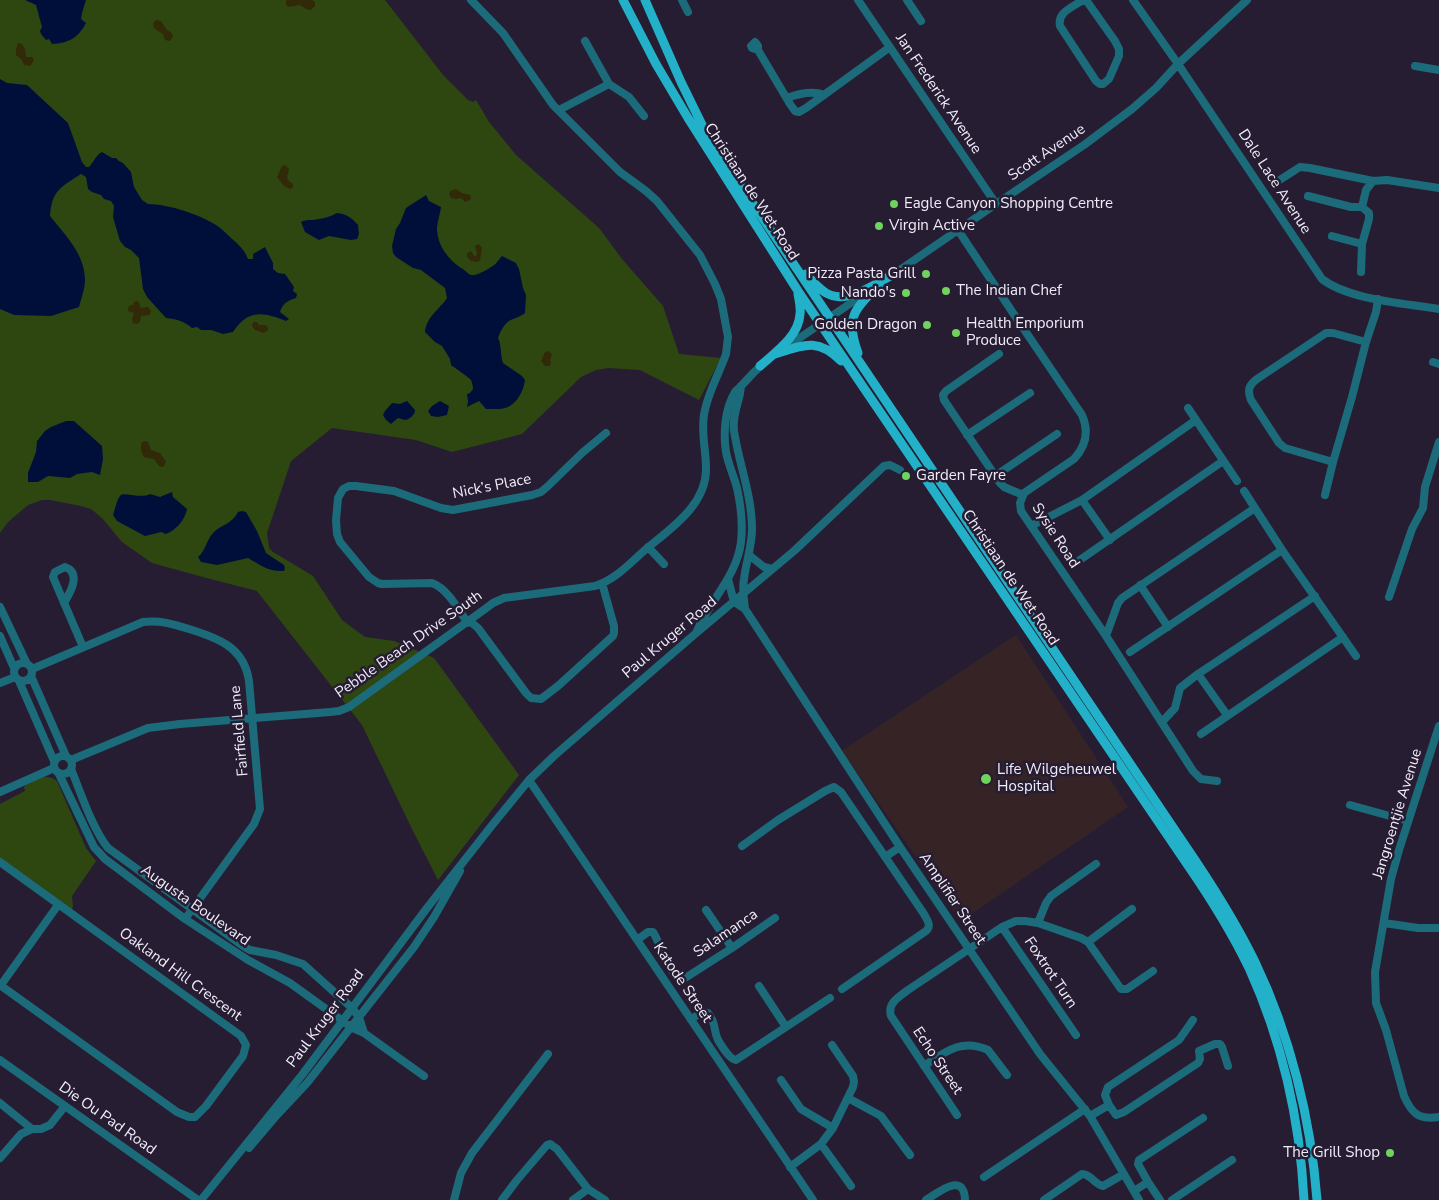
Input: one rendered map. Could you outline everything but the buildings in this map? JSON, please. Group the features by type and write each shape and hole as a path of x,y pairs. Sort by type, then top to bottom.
{"main road":[{"name":"Christiaan de Wet Road","path":"623,0 656,64 688,118 798,291 1190,866 1232,936 1264,1004 1282,1064 1300,1149 1304,1200"},
{"name":"Christiaan de Wet Road","path":"645,0 681,82 708,137 1195,860 1234,922 1270,996 1288,1050 1310,1136 1316,1200"},
{"path":"783,247 815,284 833,296 857,294 899,271"},
{"path":"864,369 853,339 851,322 856,310 879,284"},
{"path":"760,366 786,342 797,326 800,313 798,291"},
{"path":"775,354 807,345 821,346 838,358 855,376"}],"street":[{"name":"Pebble Beach Drive South","path":"69,758 148,728 330,712 349,707 493,603 504,598 602,584 620,572 688,512 698,499 702,491 706,472 703,433 704,414 726,354 728,338 721,299 716,284 700,255 651,195 620,172 547,97 503,33 471,0"},
{"path":"682,0 688,12"},
{"path":"907,0 921,21"},
{"path":"1085,0 1119,49 1119,56 1109,79 1103,84 1096,81 1059,22 1062,14 1085,0"},
{"name":"Dale Lace Avenue","path":"1133,0 1322,279 1341,291 1439,309"},
{"name":"Scott Avenue","path":"820,323 1084,145 1132,109 1247,0"},
{"name":"Jan Frederick Avenue","path":"861,1 996,204"},
{"path":"585,41 609,84 629,98 644,116"},
{"path":"758,50 786,98 795,111 799,112 890,47"},
{"path":"1415,66 1439,70"},
{"path":"559,110 609,84"},
{"path":"786,98 817,92 824,94"},
{"path":"1275,183 1300,168 1310,168 1372,181 1387,180 1439,188"},
{"path":"1362,207 1366,190 1372,181"},
{"path":"1308,196 1351,207 1362,207 1369,213 1369,220 1362,244 1361,272"},
{"name":"Sysie Road","path":"958,230 1082,415 1085,423 1084,443 1077,455 1029,489 1023,495 1020,507 1193,771 1201,779 1217,780"},
{"path":"1332,236 1362,244"},
{"path":"1325,495 1378,299"},
{"name":"Amplifier Street","path":"696,634 704,616 728,579 737,559 741,543 740,502 726,452 725,426 728,410 735,391 775,354 820,323"},
{"path":"1333,462 1288,450 1282,446 1251,400 1248,389 1257,379 1326,333 1333,333 1366,342"},
{"path":"999,354 946,391 944,395 945,403 1004,487 1023,495"},
{"name":"Amplifier Street","path":"741,386 741,393 734,412 734,430 747,484 752,530 744,579 745,609"},
{"path":"967,435 1030,393"},
{"path":"1188,408 1237,481"},
{"path":"1031,526 1082,500 1196,420"},
{"name":"Nick’s Place","path":"467,622 446,592 438,585 432,583 382,584 366,573 340,542 337,534 338,498 341,491 352,486 390,491 441,508 453,510 532,495 541,492 547,487 586,449 606,433"},
{"path":"995,476 1057,434"},
{"path":"1389,598 1412,529 1423,508 1425,487 1439,442"},
{"path":"1074,564 1223,461"},
{"name":"Paul Kruger Road","path":"199,1200 302,1075 427,908 530,780 554,756 794,551 884,466 890,465 900,470"},
{"path":"1244,492 1356,656"},
{"path":"1082,500 1110,540"},
{"path":"1106,636 1118,603 1126,595 1255,508"},
{"path":"648,547 664,564"},
{"path":"1130,652 1282,550"},
{"path":"749,555 764,567 772,569"},
{"path":"728,579 734,602"},
{"path":"467,622 472,623 478,628 526,693 531,698 541,699 613,636 614,626 602,584"},
{"path":"1140,585 1168,627"},
{"path":"1162,722 1175,708 1180,688 1314,596"},
{"name":"Amplifier Street","path":"734,602 745,609 900,847 1040,1054 1088,1112 1139,1200"},
{"path":"64,603 83,647"},
{"path":"0,607 72,764 71,769 65,774 56,767"},
{"name":"Fairfield Lane","path":"30,670 143,622 150,621 167,623 217,638 235,651 245,667 250,681 260,804 258,816 185,919"},
{"path":"0,636 14,668 21,663 30,670"},
{"path":"1201,734 1342,637"},
{"name":"Augusta Boulevard","path":"14,668 17,679 56,767 87,834 98,853 185,919 248,960 290,983 351,1028"},
{"path":"0,684 17,679 25,682 30,670"},
{"path":"1198,674 1227,715"},
{"name":"Jangroentjie Avenue","path":"1439,726 1391,879 1375,972 1376,1003 1386,1030 1408,1106 1414,1113 1421,1116 1439,1117"},
{"path":"56,767 58,757 69,758"},
{"path":"0,792 56,767"},
{"name":"Augusta Boulevard","path":"71,769 98,832 108,848 250,950 276,955 302,964 352,1008 359,1017"},
{"name":"Katode Street","path":"530,780 813,1200"},
{"path":"742,846 825,791 834,788 841,792 924,914 929,927 926,931 842,989"},
{"path":"1350,805 1408,821"},
{"path":"885,857 900,847"},
{"name":"Paul Kruger Road","path":"207,1200 277,1115 307,1083 414,947 434,917 471,852"},
{"name":"Oakland Hill Crescent","path":"0,862 243,1038 246,1045 242,1056 200,1113 196,1117 188,1117 181,1114 0,985"},
{"path":"1038,923 1051,896 1096,864"},
{"path":"0,985 58,905"},
{"path":"1088,942 1132,909"},
{"path":"706,910 732,948"},
{"name":"Salamanca","path":"637,940 648,932 654,932 664,959 681,980 775,918"},
{"path":"969,949 1002,926 1019,920 1038,923 1077,936 1088,942 1121,989 1127,989 1152,971"},
{"path":"1384,923 1418,928 1439,928"},
{"name":"Foxtrot Turn","path":"1002,926 1076,1035"},
{"name":"Echo Street","path":"957,1115 894,1023 889,1011 894,1001 969,949"},
{"path":"759,986 786,1027"},
{"path":"691,1020 702,1012 708,1013 714,1023 718,1039 730,1058 735,1060 830,998"},
{"path":"359,1017 364,1033"},
{"path":"1193,1020 1179,1040 1108,1087 1104,1095 1116,1115 1124,1112 1194,1065 1199,1061 1200,1051 1215,1044 1220,1044 1222,1047 1228,1066"},
{"path":"351,1028 364,1033 424,1076"},
{"path":"790,1167 821,1144 833,1128 852,1087 854,1080 851,1073 832,1045"},
{"path":"924,1066 953,1048 968,1045 988,1050 1007,1075"},
{"path":"454,1200 461,1173 472,1153 548,1054"},
{"name":"Die Ou Pad Road","path":"0,1060 199,1200"},
{"path":"781,1080 801,1109 833,1128"},
{"path":"848,1098 881,1116 910,1155"},
{"path":"0,1103 32,1128 41,1129 50,1125 65,1106"},
{"path":"984,1177 1088,1112 1109,1105"},
{"path":"1160,1200 1138,1164 1139,1160 1203,1118"},
{"path":"0,1158 22,1134 32,1128"},
{"path":"502,1200 516,1180 546,1145 550,1144 557,1149 588,1189 605,1200"},
{"path":"821,1144 852,1186"},
{"path":"1172,1200 1232,1160"},
{"path":"1044,1200 1082,1174 1086,1174 1097,1184 1103,1186 1124,1174"},
{"path":"1134,1191 1148,1182"},
{"path":"926,1200 955,1184 959,1185 962,1189 965,1200"},
{"path":"573,1200 588,1189"}],"shaded area":[{"name":"Life Wilgeheuwel Hospital","path":"1016,635 1128,807 961,921 842,751"}],"green space":[{"path":"0,0 385,0 443,75 468,100 473,102 476,100 489,122 516,155 599,228 622,259 663,306 679,354 721,358 699,400 640,370 608,368 596,370 581,377 522,434 452,452 416,440 332,428 291,461 267,533 269,548 313,576 342,620 365,637 394,641 434,658 519,775 438,880 362,725 257,591 152,563 122,542 102,518 91,509 81,506 42,500 28,505 8,522 0,533"},
{"path":"42,777 57,781 86,848 96,861 72,896 73,907 71,910 0,859 0,804 25,791 24,787 27,784"}],"sand":[{"path":"286,0 312,0 315,2 315,6 311,10 300,5 289,7 286,5"},
{"path":"156,20 161,21 167,30 171,32 173,36 170,41 165,40 163,34 154,28 153,23"},
{"path":"18,43 22,44 25,49 26,57 34,59 30,66 24,65 22,60 16,55"},
{"path":"285,165 289,169 287,178 293,184 293,187 290,189 284,186 277,177 282,166"},
{"path":"456,189 470,195 470,200 465,202 461,198 451,198 450,191"},
{"path":"479,244 482,248 480,260 478,262 471,261 467,257 467,253 471,251 476,256 475,246"},
{"path":"138,301 141,308 148,307 151,311 149,315 141,316 140,322 137,324 133,323 134,313 128,311 128,309 134,302"},
{"path":"253,322 257,322 259,325 266,325 268,330 264,333 255,330 252,326"},
{"path":"548,351 552,354 551,364 545,366 541,361 545,352"},
{"path":"142,442 148,442 151,450 160,453 166,462 164,466 159,466 154,459 144,457 141,446"}],"water":[{"path":"25,0 86,0 81,19 86,23 72,39 52,44 49,39 46,40 41,34 42,27 36,5"},
{"path":"0,79 7,83 27,85 68,123 82,162 86,167 89,167 102,152 112,158 116,158 131,172 134,187 142,200 148,204 175,208 194,214 212,223 239,245 248,259 253,259 253,254 265,247 273,263 273,269 278,273 285,274 294,287 293,291 297,294 296,298 284,304 280,312 289,319 286,321 263,314 256,314 244,319 233,332 223,334 211,330 201,330 197,327 192,328 180,321 166,318 147,297 143,289 139,258 120,241 113,217 114,206 111,201 88,189 86,177 81,174 68,182 55,195 50,216 73,245 82,262 85,283 79,307 51,316 14,315 0,309"},
{"path":"426,195 429,201 441,207 437,227 439,241 444,252 456,264 469,274 474,275 496,264 502,256 516,263 519,269 526,295 525,313 510,320 502,329 498,338 503,363 525,380 517,400 504,408 486,409 479,401 467,407 467,394 473,389 471,380 451,365 450,359 442,346 425,332 428,322 447,298 445,288 421,270 413,268 396,257 393,253 392,246 396,229 406,208"},
{"path":"337,213 344,214 358,225 359,234 357,239 351,240 329,236 319,240 305,232 301,222 325,218"},
{"path":"407,401 415,410 409,419 398,418 391,424 386,420 383,415 392,403 400,404"},
{"path":"440,401 449,406 447,415 431,416 428,411"},
{"path":"66,421 74,421 102,446 103,459 100,475 92,472 77,474 70,478 48,476 38,482 28,482 28,473 36,452 37,441 45,431"},
{"path":"172,492 173,497 187,509 180,524 166,534 161,532 145,536 117,521 113,515 118,499 123,494 142,496 150,494 160,497"},
{"path":"238,512 246,512 257,531 266,553 284,565 284,571 269,569 248,558 217,565 201,562 198,557 213,533 232,520"}],"place":[{"name":"Eagle Canyon Shopping Centre","path":"894,204"},
{"name":"Virgin Active","path":"879,226"},
{"name":"Pizza Pasta Grill","path":"926,274"},
{"name":"The Indian Chef","path":"946,291"},
{"name":"Nando's","path":"906,293"},
{"name":"Golden Dragon","path":"927,325"},
{"name":"Health Emporium Produce","path":"956,333"},
{"name":"Garden Fayre","path":"906,476"},
{"name":"Life Wilgeheuwel Hospital","path":"986,779"},
{"name":"The Grill Shop","path":"1390,1153"}]}
